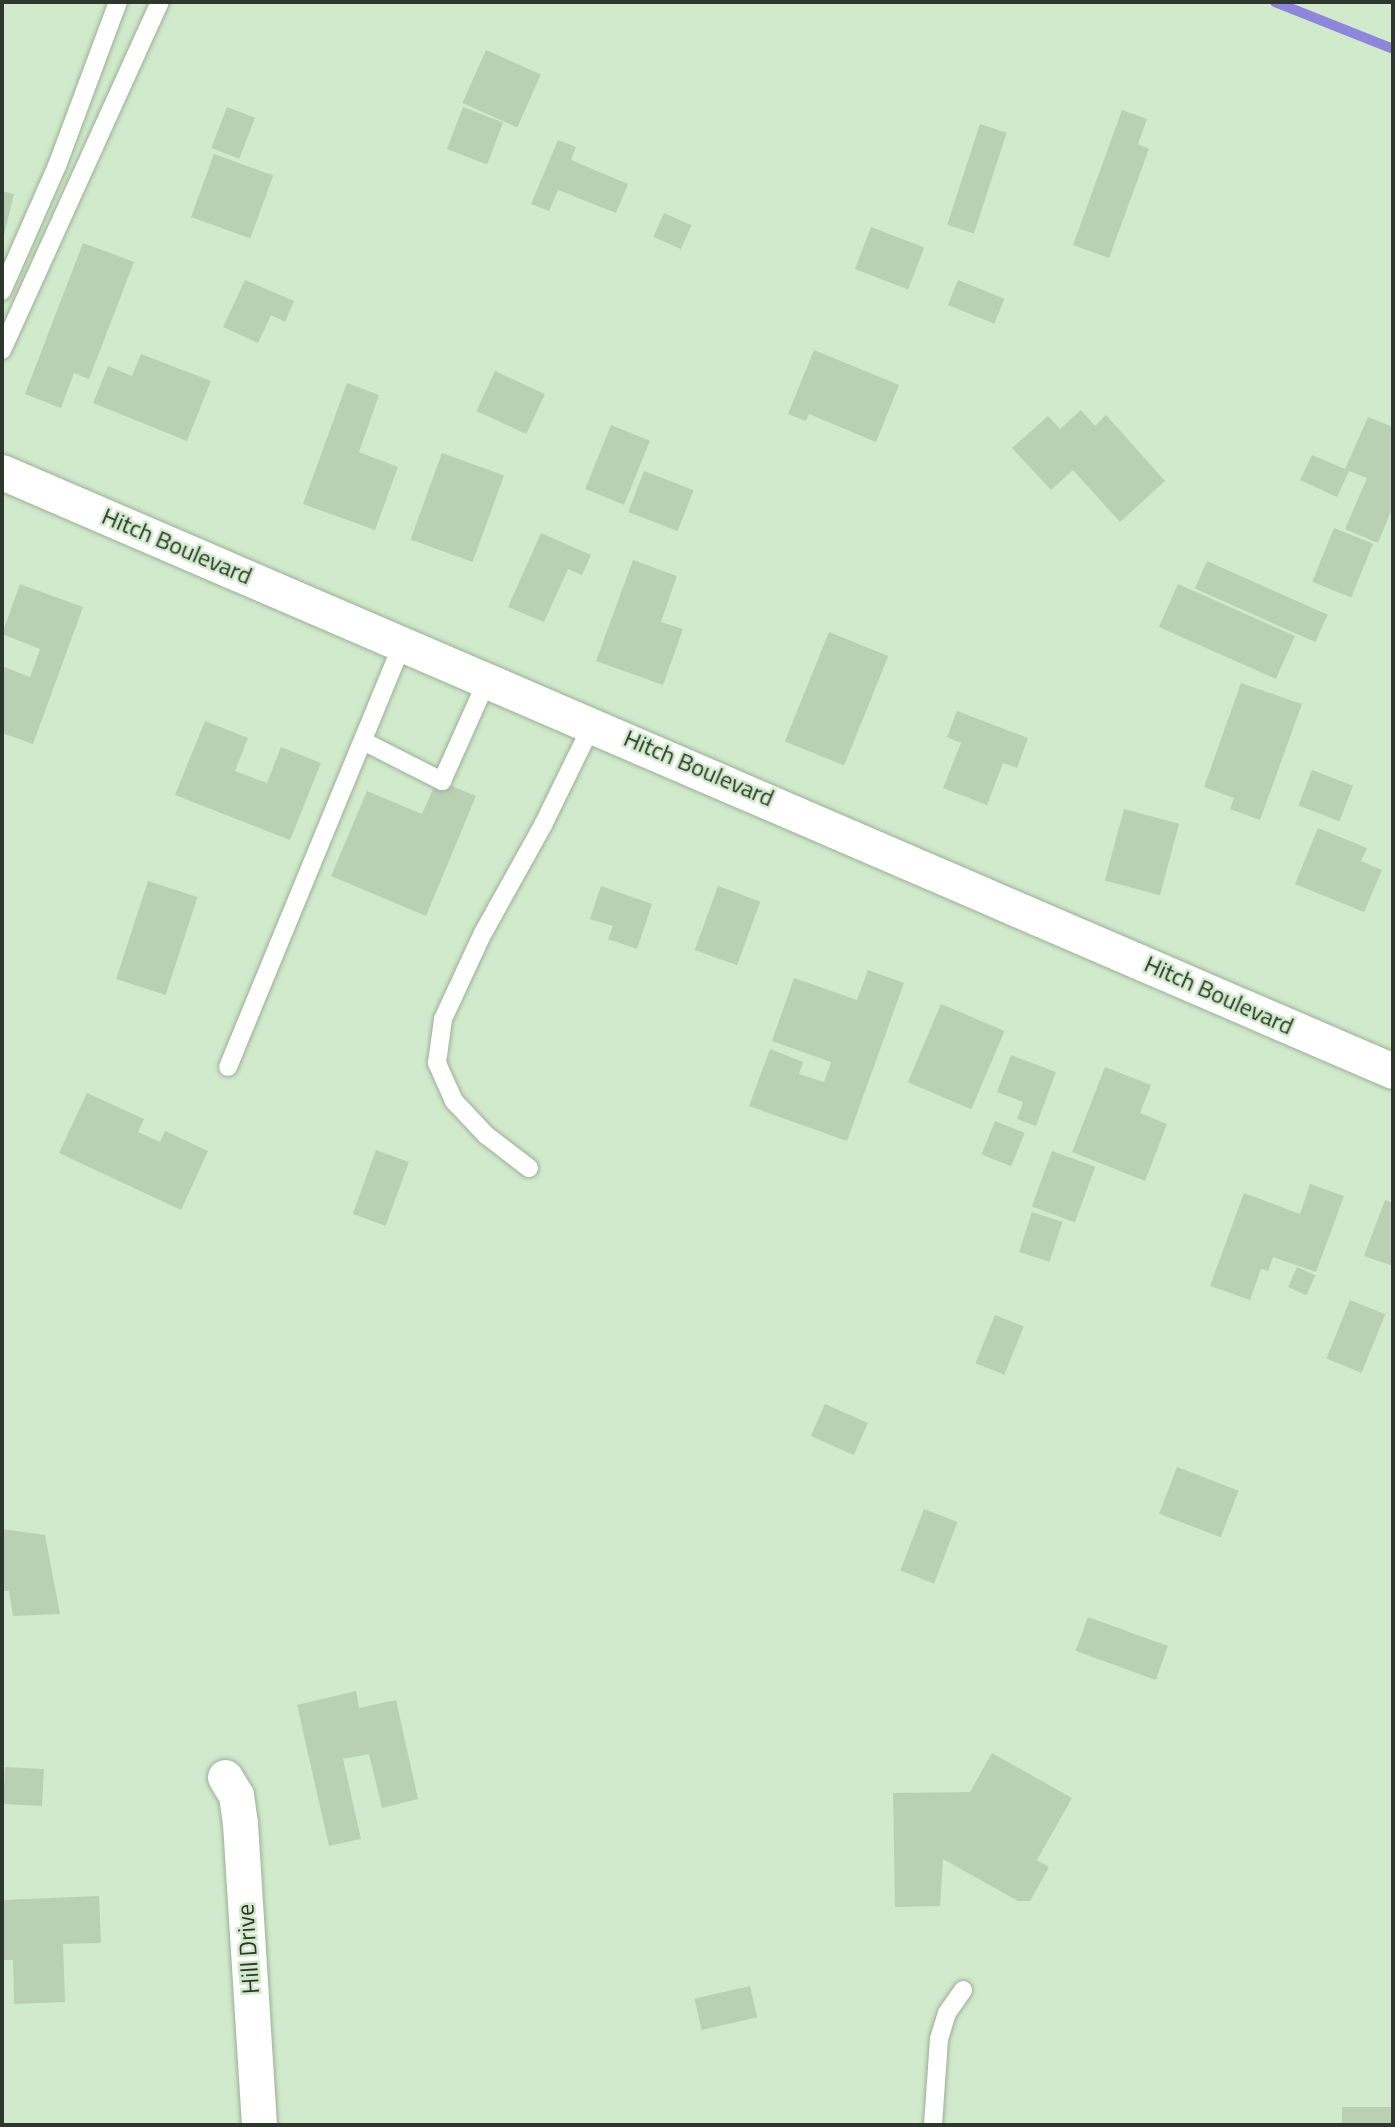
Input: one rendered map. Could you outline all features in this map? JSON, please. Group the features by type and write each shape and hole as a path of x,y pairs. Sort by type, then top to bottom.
{"street":[{"name":"Hitch Boulevard","path":"2,472 593,723 1393,1071"},
{"name":"Hill Drive","path":"225,1777 236,1795 240,1823 259,2125"}],"lane":[{"path":"2,291 57,166 118,2"},
{"path":"2,350 160,2"},
{"path":"228,1067 403,642"},
{"path":"363,741 442,781 488,678"},
{"path":"528,1168 486,1135 454,1101 437,1063 443,1020 483,933 593,723"},
{"path":"933,2125 939,2039 947,2013 963,1990"}],"building":[{"path":"486,50 541,74 517,127 462,103"},
{"path":"227,107 255,118 239,159 211,148"},
{"path":"463,107 503,122 487,164 447,149"},
{"path":"1122,110 1147,119 1138,144 1149,149 1109,258 1073,245"},
{"path":"980,124 1007,133 974,233 947,225"},
{"path":"558,140 576,147 571,160 628,184 616,213 558,190 549,211 531,204"},
{"path":"214,154 273,176 250,239 191,217"},
{"path":"2,191 14,194 3,239 2,238"},
{"path":"664,213 691,225 681,249 653,237"},
{"path":"871,227 924,247 908,289 855,269"},
{"path":"83,243 134,262 89,379 74,373 61,408 25,394"},
{"path":"245,280 294,301 285,322 271,315 258,343 223,327"},
{"path":"958,280 1004,299 994,324 948,305"},
{"path":"814,350 899,385 876,442 809,414 806,421 788,414"},
{"path":"141,354 211,381 187,441 93,403 108,366 132,376"},
{"path":"495,371 545,394 526,434 476,411"},
{"path":"347,383 379,395 359,452 398,467 375,530 303,504"},
{"path":"1081,410 1095,426 1106,415 1165,481 1120,522 1073,470 1051,490 1012,448 1048,416 1060,429"},
{"path":"1368,417 1393,427 1393,506 1378,543 1345,529 1367,478 1349,471 1337,497 1300,480 1312,455 1345,469"},
{"path":"611,425 650,441 624,505 585,489"},
{"path":"442,453 504,476 473,562 411,539"},
{"path":"644,471 693,490 678,531 628,512"},
{"path":"1334,528 1373,544 1351,598 1312,582"},
{"path":"541,533 591,555 582,575 568,569 544,622 508,607"},
{"path":"633,560 677,576 661,622 683,629 663,685 596,661"},
{"path":"1207,561 1328,615 1315,642 1195,588"},
{"path":"20,584 83,607 33,744 2,733 2,666 30,677 40,649 2,634"},
{"path":"1178,584 1295,636 1276,679 1159,627"},
{"path":"829,632 888,656 844,765 785,741"},
{"path":"1241,683 1302,704 1260,820 1230,809 1234,798 1204,787"},
{"path":"957,711 1028,738 1017,768 1003,763 987,805 943,788 961,743 947,737"},
{"path":"205,721 248,738 235,771 267,783 281,747 321,763 290,840 175,795"},
{"path":"1312,770 1353,786 1339,821 1298,805"},
{"path":"437,780 476,796 426,916 331,876 367,791 422,814"},
{"path":"1124,809 1179,824 1160,895 1105,880"},
{"path":"1318,828 1367,848 1361,861 1382,870 1364,912 1295,884"},
{"path":"148,881 197,897 166,995 116,979"},
{"path":"601,886 652,904 637,949 608,939 613,926 590,919"},
{"path":"718,886 760,901 737,965 695,950"},
{"path":"868,970 904,983 847,1141 749,1106 770,1049 803,1062 799,1074 824,1082 831,1062 772,1041 794,978 857,1000"},
{"path":"941,1004 1005,1031 971,1109 908,1082"},
{"path":"1011,1055 1056,1072 1036,1126 1017,1119 1023,1102 997,1092"},
{"path":"1105,1067 1151,1085 1140,1113 1167,1124 1145,1181 1072,1152"},
{"path":"87,1093 144,1119 138,1132 160,1142 165,1131 208,1151 181,1210 59,1153"},
{"path":"995,1121 1025,1133 1011,1166 982,1154"},
{"path":"376,1150 409,1162 386,1226 353,1214"},
{"path":"1052,1151 1095,1167 1075,1222 1032,1206"},
{"path":"1310,1184 1344,1196 1316,1272 1273,1257 1268,1271 1261,1269 1250,1300 1210,1286 1244,1193 1300,1214"},
{"path":"1385,1200 1393,1203 1393,1266 1364,1256"},
{"path":"1032,1212 1062,1222 1049,1262 1019,1252"},
{"path":"1297,1267 1315,1275 1306,1295 1288,1287"},
{"path":"1350,1300 1385,1314 1362,1373 1326,1358"},
{"path":"995,1315 1024,1327 1004,1375 976,1363"},
{"path":"825,1404 868,1423 854,1455 811,1436"},
{"path":"1177,1467 1239,1491 1221,1537 1159,1514"},
{"path":"924,1509 958,1522 934,1584 900,1571"},
{"path":"2,1529 45,1535 60,1614 13,1616 9,1591 2,1591"},
{"path":"1088,1617 1168,1646 1156,1680 1076,1651"},
{"path":"356,1691 359,1708 396,1700 418,1799 382,1808 369,1754 343,1759 361,1839 329,1846 297,1705"},
{"path":"992,1753 1072,1798 1037,1860 1049,1867 1030,1901 1018,1901 943,1859 940,1906 895,1907 893,1793 970,1792"},
{"path":"5,1767 44,1769 42,1806 3,1804"},
{"path":"99,1896 101,1943 63,1944 65,2002 14,2004 13,1960 2,1960 2,1900"},
{"path":"750,1986 757,2017 702,2030 694,1999"},
{"path":"1342,2107 1393,2107 1393,2125 1342,2125"}],"waterway":[{"path":"1275,2 1393,49"}]}
